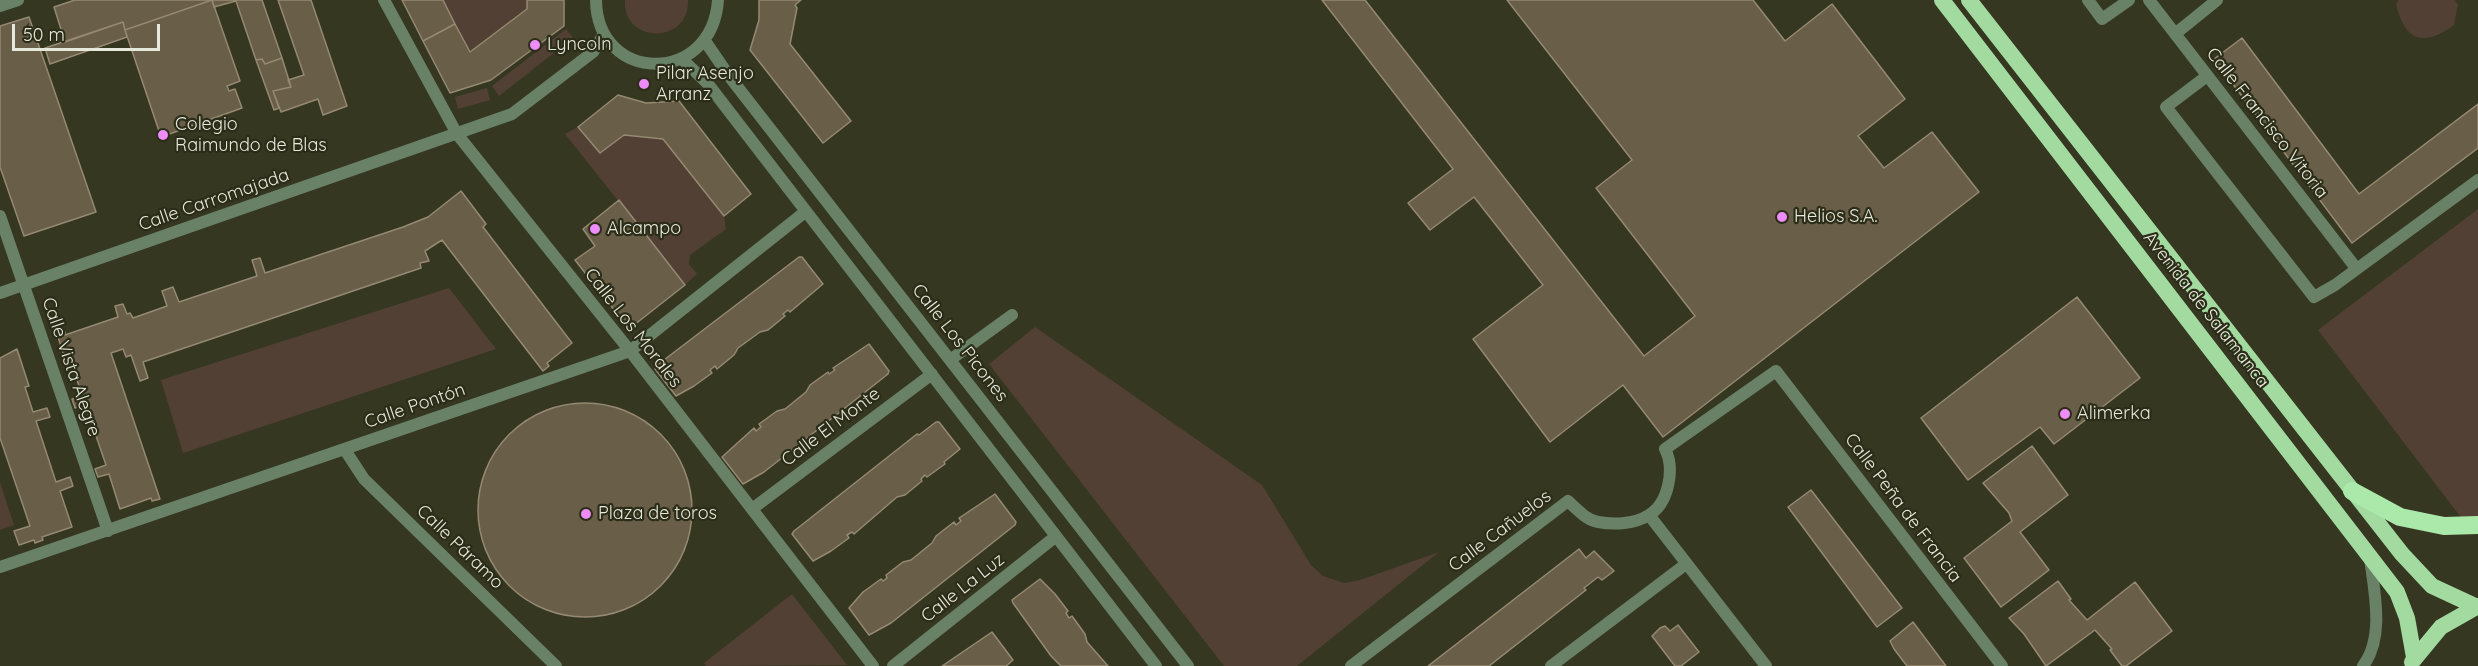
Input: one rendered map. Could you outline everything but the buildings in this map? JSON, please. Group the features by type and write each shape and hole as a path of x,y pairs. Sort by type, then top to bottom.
{"highway":[{"name":"Avenida de Salamanca","path":"1942,0 2397,592 2407,618 2412,661"},
{"name":"Avenida de Salamanca","path":"1969,0 2402,554 2432,586 2477,606"},
{"path":"2352,491 2400,517 2444,526 2478,525"},
{"path":"2412,661 2441,627 2477,606"}],"street":[{"path":"0,6 18,0"},
{"name":"Calle Los Morales","path":"384,0 457,135 630,351 873,666"},
{"path":"596,0 598,23 614,47 640,62 655,64 682,59 705,40 715,22 718,0"},
{"path":"2088,0 2102,19 2129,0"},
{"name":"Calle Francisco Vitoria","path":"2149,0 2356,268"},
{"path":"2175,34 2217,0"},
{"name":"Calle Carromajada","path":"0,292 512,114 593,52 604,34"},
{"name":"Calle Los Picones","path":"705,40 729,76 1188,666"},
{"name":"Calle Carromajada","path":"593,52 614,47"},
{"path":"682,59 708,84 1156,666"},
{"path":"2207,76 2166,107 2314,297 2478,180"},
{"name":"Calle Pontón","path":"0,567 630,351 805,212"},
{"name":"Calle Vista Alegre","path":"0,216 108,531"},
{"path":"950,360 1012,315"},
{"name":"Calle Peña de Francia","path":"1650,515 1662,502 1668,484 1671,460 1665,449 1776,371 2002,666"},
{"name":"Calle El Monte","path":"752,510 932,374"},
{"name":"Calle Páramo","path":"345,450 364,479 556,666"},
{"name":"Calle Cañuelos","path":"1351,666 1568,501 1581,514 1597,522 1620,524 1650,515"},
{"path":"1650,515 1766,666"},
{"name":"Calle La Luz","path":"893,666 1055,537"},
{"path":"2362,666 2370,656 2375,626 2369,554"},
{"path":"1553,666 1686,564"}],"shaded area":[{"path":"443,0 527,0 527,9 470,52"},
{"path":"625,0 688,0 686,15 679,25 668,31 656,33 644,31 634,25 627,14"},
{"path":"2399,0 2455,0 2458,5 2454,25 2434,36 2417,37 2410,33 2400,17 2396,4"},
{"path":"566,29 573,38 499,96 492,86"},
{"path":"487,88 490,100 458,109 455,97"},
{"path":"578,127 600,153 624,135 663,139 724,216 726,229 690,255 689,264 697,274 685,285 565,134"},
{"path":"2478,209 2478,520 2463,520 2318,330"},
{"path":"449,288 496,349 183,453 161,380"},
{"path":"1035,327 1262,485 1311,565 1323,576 1344,583 1360,580 1439,552 1297,666 1224,666 989,364"},
{"path":"0,482 14,525 0,530"},
{"path":"792,594 847,665 706,666 704,663"}],"place":[{"name":"Lyncoln","path":"535,45"},
{"name":"Pilar Asenjo Arranz","path":"644,84"},
{"name":"Colegio Raimundo de Blas","path":"163,135"},
{"name":"Helios S.A.","path":"1782,217"},
{"name":"Alcampo","path":"595,229"},
{"name":"Alimerka","path":"2065,414"},
{"name":"Plaza de toros","path":"586,514"}]}
